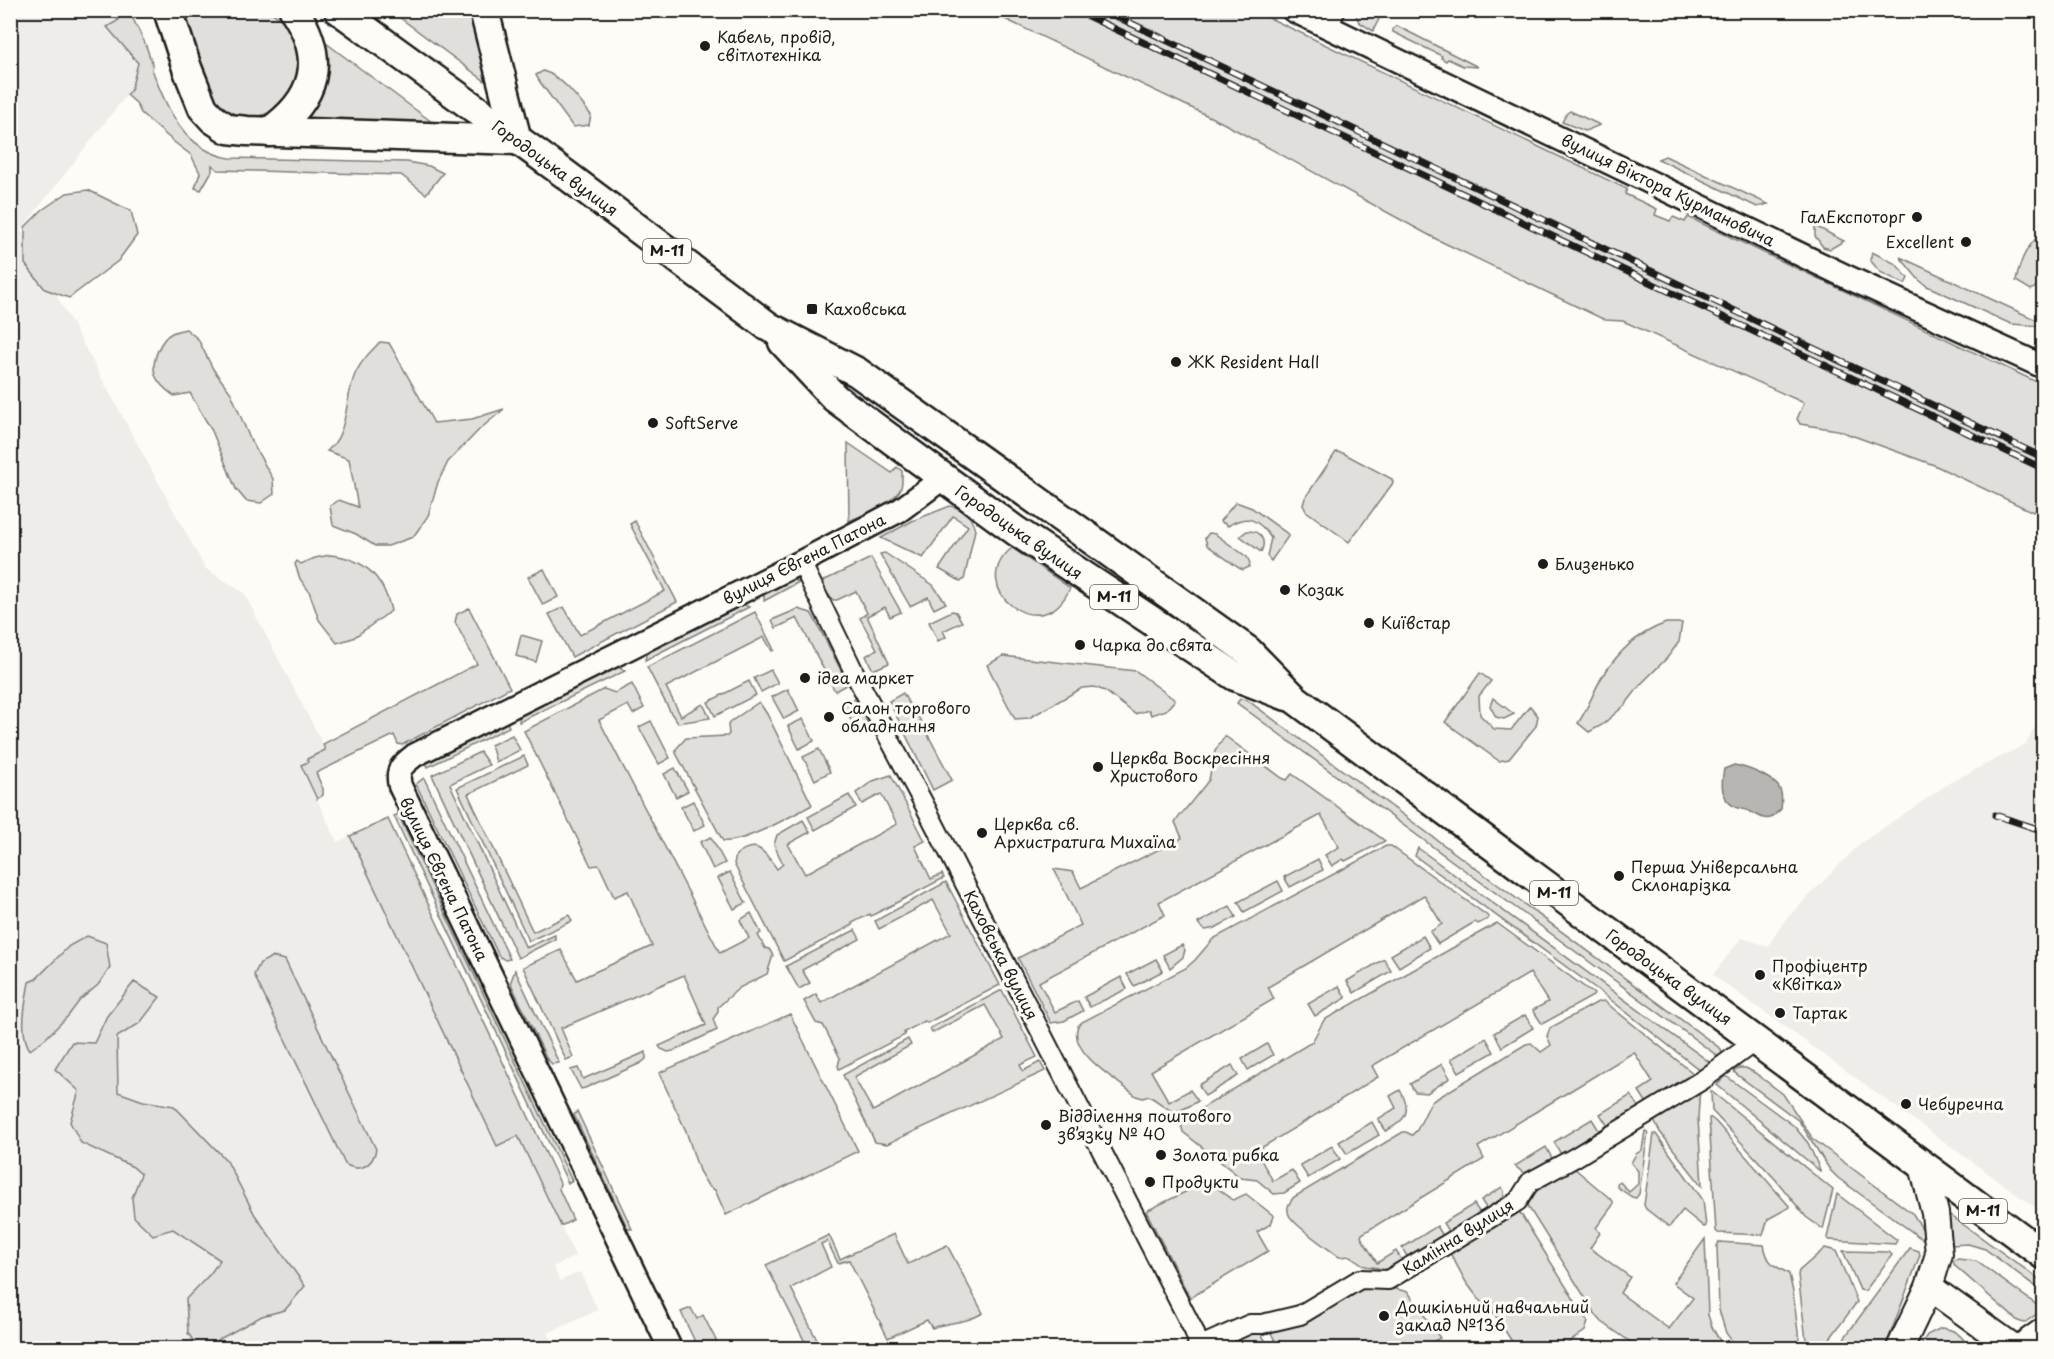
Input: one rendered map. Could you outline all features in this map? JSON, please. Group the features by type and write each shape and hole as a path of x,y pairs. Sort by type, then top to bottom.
{"main road":[{"path":"168,10 203,108 213,119 228,129 517,140 484,10"},
{"path":"269,132 282,123 300,104 311,84 314,67 311,47 302,22 294,10"},
{"name":"Городоцька вулиця","path":"339,10 575,181 769,327 857,372 1248,651 1295,699 1625,946 1757,1040 2043,1255"},
{"name":"Городоцька вулиця","path":"769,327 835,398 1016,531 1235,676 1295,699"},
{"path":"925,422 943,478 1010,482"},
{"path":"1016,531 1076,529"},
{"path":"1900,1348 1929,1287 1939,1254 1935,1213 1923,1166"},
{"path":"1929,1287 2014,1348"},
{"path":"2020,1348 2043,1331"}],"street":[{"name":"вулиця Віктора Курмановича","path":"1293,10 1332,19 1845,276 2041,361"},
{"name":"вулиця Євгена Патона","path":"670,1348 435,860 400,786 398,777 402,766 415,755 801,562 900,510 943,478"},
{"name":"Каховська вулиця","path":"801,562 858,680 1194,1330 1199,1348"},
{"name":"Камінна вулиця","path":"1199,1348 1250,1324 1262,1324 1300,1315 1360,1279 1388,1280 1518,1201 1530,1182 1704,1079 1757,1040"}],"shaded area":[{"path":"113,10 129,11 145,43 152,69 164,98 179,126 201,147 214,154 230,158 407,162 429,166 443,173 426,194 401,175 218,170 212,165 212,171 201,190 195,188 200,173 191,155 141,113 136,103 127,95 131,90 138,63 107,27 119,20 111,13"},
{"path":"10,11 114,11 112,14 125,23 146,70 21,230 205,568 244,593 326,750 307,758 308,762 301,765 337,842 350,836 497,1146 518,1136 575,1256 553,1267 560,1281 580,1272 598,1310 548,1333 555,1348 11,1348"},
{"path":"179,11 270,11 287,25 296,41 304,80 275,111 256,117 225,112 212,99"},
{"path":"391,11 477,11 489,84"},
{"path":"988,11 1255,11 1627,189 1625,194 1657,209 1655,215 1670,221 1673,217 1685,222 1688,217 2043,385 2043,507 2033,512 1934,465 1837,430 1800,424 1797,419 1804,403 1623,321 1605,320 1438,240 1223,123"},
{"path":"1354,11 1371,11 1380,17 1373,31 1359,22"},
{"path":"1397,26 1478,67 1463,66 1448,59 1446,61 1441,58 1442,56 1393,32"},
{"path":"322,40 440,128 299,120 320,82 326,79"},
{"path":"543,71 564,83 591,115 589,125 573,127 536,75"},
{"path":"1570,111 1600,125 1585,131 1562,122"},
{"path":"1665,156 1768,204 1757,207 1658,159"},
{"path":"88,190 131,211 137,235 118,261 69,298 45,289 25,264 25,227 42,210 67,193"},
{"path":"1815,226 1844,241 1830,249 1823,247 1815,236"},
{"path":"2043,231 2043,283 2031,290 2016,281 2025,253"},
{"path":"1872,252 1896,264 1908,278 1905,284 1880,272 1870,260"},
{"path":"1900,257 2043,323 2041,326 2011,324 1927,286"},
{"path":"186,329 198,339 213,369 231,393 250,439 273,479 274,494 261,503 246,501 236,489 212,431 190,393 174,396 161,385 155,375 155,358 160,345 172,333"},
{"path":"380,342 389,343 434,423 472,419 504,409 480,429 448,462 438,482 428,516 413,537 388,546 375,546 356,534 333,525 330,506 339,500 358,507 349,459 327,451 340,434 356,372"},
{"path":"848,443 892,473 897,467 902,471 902,486 896,496 877,509 849,521"},
{"path":"1336,452 1343,453 1392,479 1393,483 1349,542 1306,511 1303,505 1305,498"},
{"path":"1236,502 1252,508 1289,535 1271,561 1267,556 1271,538 1257,523 1247,519 1228,526 1220,521"},
{"path":"950,506 967,514 975,530 964,580 960,581 939,569 968,526 953,516 923,558 881,538 912,521"},
{"path":"635,521 677,602 572,657 549,614 564,607 580,635 665,591 630,524"},
{"path":"1247,531 1256,532 1263,540 1261,552 1240,536"},
{"path":"1209,533 1215,534 1247,557 1249,567 1243,570 1239,568 1207,545 1205,538"},
{"path":"1012,548 1070,588 1058,606 1043,614 1027,613 1013,606 1002,595 997,580 999,564"},
{"path":"885,553 933,585 946,603 934,609 928,597 910,606 880,554"},
{"path":"330,555 353,560 371,572 383,589 391,611 353,638 337,643 319,620 309,591 300,579 295,564 297,561 301,564"},
{"path":"871,558 901,612 890,617 885,607 867,616 889,663 873,670 866,656 877,649 860,618 867,613 856,591 833,600 825,591 823,581"},
{"path":"544,569 558,597 543,605 528,577"},
{"path":"789,578 799,582 764,601 764,593"},
{"path":"741,603 749,607 645,660 647,651"},
{"path":"469,608 510,688 402,745 398,744 394,735 316,773 323,789 323,795 317,799 301,765 308,762 307,759 325,750 323,744 477,664 455,622 457,614"},
{"path":"798,609 811,613 813,616 848,684 835,691 797,618 776,628 772,620"},
{"path":"952,611 956,612 962,622 943,631 946,637 938,641 929,622"},
{"path":"755,612 774,650 772,651 764,637 666,687 681,716 703,704 710,718 678,723 647,667"},
{"path":"1666,623 1682,623 1679,642 1625,705 1602,725 1589,732 1578,723 1609,667 1629,644"},
{"path":"521,635 542,641 536,662 516,656"},
{"path":"1003,656 1136,671 1175,700 1166,710 1151,715 1149,710 1135,714 1105,691 1094,687 1082,688 1029,718 1015,719 987,665"},
{"path":"618,667 625,671 519,722 520,713 611,668"},
{"path":"771,670 778,683 761,692 754,678"},
{"path":"1480,673 1491,681 1479,696 1480,715 1494,729 1511,730 1530,706 1538,716 1536,726 1509,759 1499,761 1445,722"},
{"path":"749,681 756,695 715,716 708,702"},
{"path":"632,684 644,708 633,714 628,705 599,720 720,953 749,938 740,920 751,913 761,933 758,935 765,948 769,949 773,955 767,974 739,988 718,1007 718,1012 713,1019 717,1030 673,1051 668,1052 659,1046 706,1025 684,975 561,1028 573,1057 566,1060 523,967 561,950 577,980 652,946 628,891 614,897 599,865 591,866 524,731 604,689 615,693"},
{"path":"788,689 799,711 784,719 772,697"},
{"path":"903,693 910,706 912,705 952,780 933,790 889,701"},
{"path":"1493,698 1514,714 1504,719 1496,717 1490,706"},
{"path":"855,699 872,731 860,737 843,705"},
{"path":"1240,699 1247,700 1721,1049 1722,1054 1719,1057 1237,703"},
{"path":"759,702 812,805 755,834 732,841 723,841 676,753 676,749 686,738 727,736 730,722"},
{"path":"2043,712 2043,1213 1713,975 1741,938 1768,946 1785,920 1861,843 1951,782 2026,744"},
{"path":"803,719 814,741 799,749 788,726"},
{"path":"506,720 509,727 428,767 425,761"},
{"path":"651,721 670,758 659,764 639,727"},
{"path":"512,735 520,750 496,762 491,745"},
{"path":"1225,736 1282,778 1287,780 1292,774 1385,841 1332,866 1325,855 1339,847 1321,815 1159,902 1165,915 1039,982 1055,1012 1078,1001 1083,1011 1064,1021 1051,1023 1018,958 1081,925 1054,869 1073,872 1081,888 1182,838 1175,822 1209,780 1215,751"},
{"path":"819,749 830,772 815,780 803,757"},
{"path":"480,752 489,765 450,784 526,948 555,935 555,939 518,958 432,775"},
{"path":"524,756 528,765 468,794 533,932 569,915 572,921 529,941 457,788"},
{"path":"1734,765 1758,772 1780,788 1781,809 1771,818 1762,818 1735,807 1727,800 1722,786 1724,769"},
{"path":"675,768 688,791 676,797 664,774"},
{"path":"891,775 925,841 915,846 931,879 942,874 944,878 871,916 870,914 852,923 853,925 784,961 734,864 736,855 743,850 755,847 768,857 777,869 783,864 774,845 777,835 803,820 810,832 788,844 805,874 897,824 881,794 862,804 856,793 873,781"},
{"path":"424,778 510,959 505,960 499,956 416,784"},
{"path":"849,795 856,807 815,830 808,817"},
{"path":"693,801 705,825 694,831 681,807"},
{"path":"398,814 572,1181 568,1183 394,816"},
{"path":"388,819 560,1183 559,1189 573,1220 561,1226 518,1136 497,1146 350,836"},
{"path":"711,837 725,863 713,869 700,842"},
{"path":"1386,846 1391,846 1489,917 1488,919 1478,924 1475,922 1438,944 1430,932 1442,924 1424,895 1268,987 1274,999 1151,1071 1169,1102 1190,1090 1198,1101 1181,1110 1167,1108 1149,1096 1143,1098 1136,1096 1096,1065 1080,1046 1077,1036 1078,1026 1082,1022 1186,968 1213,939"},
{"path":"1418,848 1712,1064 1701,1071 1602,993 1415,856"},
{"path":"1318,859 1323,870 1290,887 1284,877"},
{"path":"730,872 746,903 734,909 718,878"},
{"path":"1278,881 1283,891 1244,912 1238,902"},
{"path":"946,882 1000,985 927,1023 925,1021 904,1032 905,1035 839,1069 840,1058 823,1025 816,1023 804,1001 816,994 821,1003 951,933 933,900 879,929 875,921"},
{"path":"1230,906 1236,917 1206,930 1198,923"},
{"path":"1497,923 1594,994 1593,996 1542,1024 1533,1010 1548,1002 1530,973 1372,1066 1378,1077 1256,1151 1273,1181 1292,1170 1300,1183 1284,1193 1274,1194 1257,1180 1241,1178 1183,1132 1181,1124 1184,1119 1312,1042 1324,1020"},
{"path":"855,930 860,939 802,970 810,983 799,989 786,966"},
{"path":"87,936 106,943 110,968 98,985 80,1000 68,1016 30,1050 24,1034 29,982 36,979 69,946"},
{"path":"1423,936 1430,948 1399,967 1391,955"},
{"path":"1182,945 1185,950 1183,957 1170,968 1163,955"},
{"path":"272,957 285,960 376,1149 372,1160 365,1166 355,1168 345,1164 254,975 260,963"},
{"path":"1156,959 1163,971 1134,986 1127,974"},
{"path":"1384,959 1391,971 1354,993 1347,981"},
{"path":"515,970 559,1063 552,1064 547,1059 512,986 511,981"},
{"path":"1121,977 1127,989 1090,1007 1084,997"},
{"path":"134,982 160,997 140,1023 117,1037 118,1092 143,1101 174,1106 227,1161 255,1215 305,1286 285,1310 262,1316 203,1348 198,1348 188,1333 186,1299 220,1260 173,1229 153,1235 134,1217 132,1198 141,1174 133,1167 81,1143 70,1122 79,1091 55,1069 72,1042 94,1043 107,1016"},
{"path":"1339,986 1346,998 1315,1016 1308,1004"},
{"path":"1002,990 1037,1057 1020,1065 1023,1071 1040,1062 1045,1071 887,1144 875,1142 843,1075 908,1039 911,1045 854,1077 873,1111 1004,1039 985,1005 932,1033 930,1028"},
{"path":"1604,1001 1694,1074 1692,1079 1648,1105 1639,1091 1653,1082 1634,1052 1478,1147 1484,1159 1362,1234 1361,1237 1377,1263 1396,1251 1405,1265 1383,1276 1378,1268 1365,1266 1350,1256 1339,1257 1304,1231 1289,1215 1289,1203 1294,1197 1403,1132 1412,1135 1417,1130 1431,1102 1526,1044 1531,1043 1541,1052 1551,1045 1547,1036 1550,1028"},
{"path":"790,1014 858,1151 726,1215 715,1190 708,1186 699,1171 686,1131 659,1073"},
{"path":"1525,1015 1533,1028 1502,1047 1494,1033"},
{"path":"1486,1038 1494,1052 1459,1072 1451,1059"},
{"path":"1267,1044 1273,1055 1248,1070 1242,1059"},
{"path":"646,1052 646,1059 641,1063 581,1089 571,1070 578,1068 583,1079"},
{"path":"1442,1064 1450,1078 1427,1093 1415,1092 1410,1084"},
{"path":"1232,1065 1238,1076 1205,1096 1199,1085"},
{"path":"1746,1068 1755,1073 1783,1094 1813,1139 1913,1214 1923,1230 1923,1238 1838,1178 1830,1170 1799,1121 1735,1073 1734,1070"},
{"path":"1726,1076 1794,1126 1808,1143 1821,1172 1717,1085"},
{"path":"1700,1087 1698,1118 1702,1186 1660,1132 1652,1117"},
{"path":"1400,1090 1406,1104 1405,1114 1399,1123 1386,1131 1378,1119 1396,1108 1390,1096"},
{"path":"1711,1091 1833,1190 1823,1229 1806,1217 1776,1180 1712,1111"},
{"path":"1631,1095 1640,1110 1609,1128 1600,1114"},
{"path":"577,1111 632,1229 628,1229 574,1115"},
{"path":"1709,1118 1716,1122 1790,1207 1768,1219 1763,1235 1718,1233 1716,1231"},
{"path":"1592,1119 1600,1132 1562,1156 1554,1142"},
{"path":"1372,1122 1379,1135 1347,1154 1339,1142"},
{"path":"1645,1131 1648,1132 1639,1194 1636,1198 1617,1187 1617,1184 1620,1182 1629,1192 1638,1184 1638,1171 1631,1163 1636,1154 1642,1150"},
{"path":"1654,1134 1703,1200 1706,1226 1704,1227 1683,1210 1668,1226 1646,1209 1644,1205"},
{"path":"1332,1146 1340,1159 1308,1178 1300,1165"},
{"path":"1546,1147 1553,1160 1526,1175 1515,1166"},
{"path":"1574,1168 1613,1201 1613,1205 1596,1228 1600,1233 1590,1248 1630,1277 1620,1293 1669,1329 1693,1298 1673,1283 1705,1239 1708,1315 1724,1348 1639,1348 1602,1322 1596,1315 1529,1208 1528,1201 1532,1194"},
{"path":"1208,1181 1233,1200 1246,1194 1274,1216 1271,1224 1257,1232 1268,1251 1190,1298 1146,1211"},
{"path":"1502,1187 1504,1203 1489,1213 1481,1200"},
{"path":"1837,1194 1897,1240 1895,1244 1827,1238"},
{"path":"1474,1204 1482,1216 1451,1236 1443,1223"},
{"path":"1519,1211 1588,1322 1585,1331 1561,1348 1516,1348 1490,1307 1484,1306 1466,1282 1449,1251"},
{"path":"1950,1215 2043,1282 2043,1292 1985,1249 1968,1244 1951,1245 1948,1216"},
{"path":"1437,1226 1445,1239 1410,1261 1402,1248"},
{"path":"894,1234 908,1264 947,1245 983,1313 970,1319 932,1328 927,1320 888,1338 849,1260 838,1263 827,1241 821,1244 831,1267 791,1288 821,1348 808,1348 766,1265 829,1235 840,1259"},
{"path":"1719,1242 1764,1245 1769,1260 1789,1274 1800,1348 1737,1348 1726,1333 1719,1310 1717,1246"},
{"path":"1825,1248 1836,1251 1857,1302 1823,1348 1807,1348 1798,1275 1799,1271"},
{"path":"1910,1248 1919,1251 1920,1255 1885,1348 1837,1348"},
{"path":"1843,1251 1889,1252 1892,1255 1865,1291 1860,1290"},
{"path":"1957,1259 1976,1261 2041,1308 2041,1311 2024,1323 2018,1321 1955,1266 1953,1261"},
{"name":"Дошкільний навчальний заклад №136","path":"1359,1289 1396,1289 1408,1292 1440,1338 1421,1348 1279,1348 1271,1330"},
{"path":"691,1308 697,1319 703,1315 720,1348 698,1348 681,1312"},
{"path":"1941,1328 1958,1334 1968,1348 1919,1348 1927,1335"},
{"path":"1242,1331 1260,1332 1270,1348 1214,1348"}],"railway":[{"path":"1075,10 2044,469"},
{"path":"1103,10 2044,458"},
{"path":"1995,815 2044,831"}],"place":[{"name":"Кабель, провід, світлотехніка","path":"705,46"},
{"name":"ГалЕкспоторг","path":"1917,217"},
{"name":"Excellent","path":"1966,242"},
{"name":"Каховська","path":"812,309"},
{"name":"ЖК Resident Hall","path":"1176,362"},
{"name":"SoftServe","path":"653,423"},
{"name":"Близенько","path":"1543,564"},
{"name":"Козак","path":"1285,590"},
{"name":"Київстар","path":"1369,623"},
{"name":"Чарка до свята","path":"1080,645"},
{"name":"ідеа маркет","path":"805,678"},
{"name":"Салон торгового обладнання","path":"829,717"},
{"name":"Церква Воскресіння Христового","path":"1098,767"},
{"name":"Церква св. Архистратига Михаїла","path":"982,833"},
{"name":"Перша Універсальна Склонарізка","path":"1619,876"},
{"name":"Профіцентр «Квітка»","path":"1760,975"},
{"name":"Тартак","path":"1780,1013"},
{"name":"Чебуречна","path":"1906,1104"},
{"name":"Відділення поштового зв’язку № 40","path":"1046,1125"},
{"name":"Золота рибка","path":"1161,1155"},
{"name":"Продукти","path":"1150,1182"},
{"name":"Дошкільний навчальний заклад №136","path":"1384,1316"}]}
